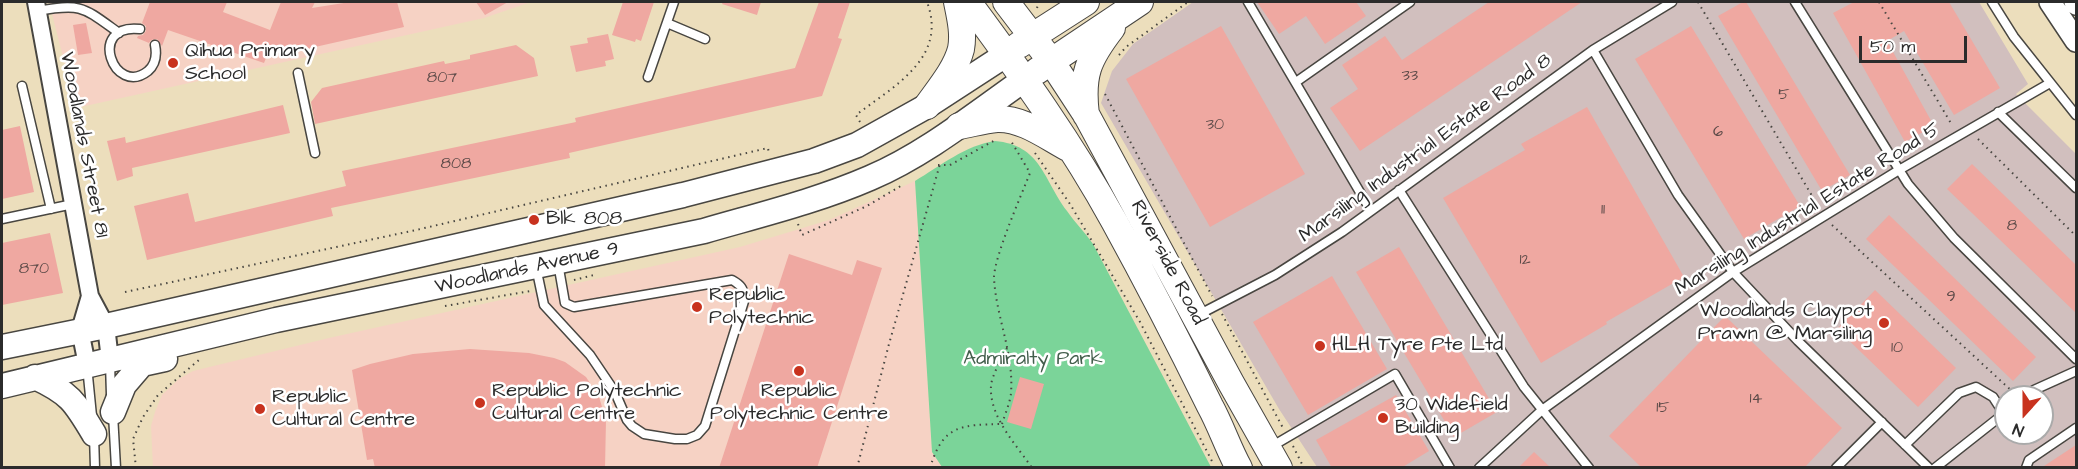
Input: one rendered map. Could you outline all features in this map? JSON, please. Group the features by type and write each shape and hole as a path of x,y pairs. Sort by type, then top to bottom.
{"main road":[{"path":"927,106 951,71 961,49 962,24 957,2"},
{"name":"Riverside Road","path":"968,2 1025,79 1074,152 1114,220 1190,319 1279,451"},
{"name":"Riverside Road","path":"1006,2 1051,61 1087,116 1190,319 1210,405 1239,468"},
{"path":"1007,54 1086,2"},
{"path":"1025,79 1133,6"},
{"path":"1087,116 1083,93 1094,51 1133,6"},
{"name":"Woodlands Avenue 9","path":"2,347 106,326 773,173 857,145 927,106 1007,54"},
{"name":"Woodlands Avenue 9","path":"2,386 98,362 209,345 276,320 545,273 704,231 824,195 871,178 913,155 959,126 1025,79"},
{"path":"959,126 998,119 1010,120 1028,126 1074,152"},
{"path":"113,412 124,385 142,364 179,356 209,345"},
{"path":"35,377 60,388 72,400 94,434"}],"street":[{"path":"2050,2 2076,40"},
{"name":"Woodlands Street 81","path":"36,6 90,296 106,326"},
{"name":"Woodlands Street 81","path":"80,330 90,296"},
{"path":"98,362 106,326"},
{"path":"80,330 98,362"}],"lane":[{"path":"648,77 674,2"},
{"path":"1248,2 1371,211"},
{"path":"1296,82 1410,2"},
{"name":"Marsiling Industrial Estate Road 8","path":"1190,319 1275,275 1371,211 1593,50 1672,2"},
{"path":"1795,2 1908,184 1954,238 2076,359"},
{"path":"1992,2 2014,37 2076,115"},
{"path":"36,6 86,9 118,33"},
{"path":"667,23 705,39"},
{"path":"140,29 128,28 118,33 111,41 109,51 111,62 117,70 127,75 138,76 147,71 154,63 157,53 155,45"},
{"path":"1593,50 1678,195 1733,272 1798,340 1929,468"},
{"path":"298,73 315,153"},
{"name":"Marsiling Industrial Estate Road 5","path":"1479,468 1542,410 1733,272 1899,170 2050,83"},
{"path":"22,86 51,208"},
{"path":"1998,112 2076,188"},
{"path":"1399,190 1524,387 1589,468"},
{"path":"2,219 73,204"},
{"path":"545,273 566,303 574,307 732,280 739,284 744,290 745,298 705,426 697,435 687,439 675,439 644,434 632,426 615,392 590,355 544,305 545,273"},
{"path":"98,362 113,412 116,468"},
{"path":"95,468 94,434 98,362"},
{"path":"2045,385 2076,371"},
{"path":"1279,451 1395,374 1450,468"},
{"path":"1905,445 1959,393 1976,387 1994,398"},
{"path":"1836,468 1882,422"},
{"path":"1935,468 1994,422"},
{"path":"2026,468 2029,460 2076,428"}],"path":[{"path":"856,115 904,78 923,58 931,38 931,13 927,2"},
{"path":"1114,59 1126,47 1188,2"},
{"path":"1698,2 1824,218 2005,385"},
{"path":"1879,2 1958,135"},
{"path":"1104,90 1190,319 1279,451 1304,468"},
{"path":"1969,129 2076,236"},
{"path":"931,169 940,164 950,165 998,139"},
{"path":"1002,424 1011,394 1008,347 994,276 1030,173 1010,139 1018,142"},
{"path":"125,292 416,230 768,148"},
{"path":"1032,150 1070,204 1140,322 1215,468"},
{"path":"857,468 940,164"},
{"path":"797,222 802,235 867,206 912,180"},
{"path":"435,308 545,273"},
{"path":"136,468 133,440 143,417 158,395 209,345"},
{"path":"1008,347 991,384 992,406 1032,468"},
{"path":"930,468 938,447 945,437 957,428 1002,424"}],"shaded area":[{"name":"Qihua Primary School","path":"49,2 531,2 484,18 76,108"},
{"path":"1193,2 1979,2 2028,84 2016,94 2076,154 2076,467 1317,467 1279,409 1101,103 1112,71 1133,44"},
{"name":"Republic Polytechnic","path":"915,181 932,452 942,467 153,467 151,426 162,395 179,379 193,371 329,338 740,247 829,220"}],"green space":[{"name":"Admiralty Park","path":"995,141 1010,144 1032,156 1067,211 1093,244 1211,467 942,467 932,452 915,181 964,151"}],"building":[{"path":"150,2 227,2 223,12 270,30 281,2 315,2 312,8 350,2 397,2 404,27 306,49 295,44 290,56 270,48 264,63 168,30 162,46 157,39 149,43 137,38 146,31 146,26 142,23"},
{"path":"476,2 508,2 485,15"},
{"path":"623,2 654,2 641,41 636,39 635,42 612,35"},
{"path":"723,2 761,2 757,15 722,4"},
{"path":"819,2 850,2 838,38 842,39 822,96 569,153 570,158 331,208 333,216 147,260 134,206 188,193 195,222 346,186 342,171 576,122 575,118 795,68"},
{"path":"1257,2 1356,2 1366,16 1325,44 1306,16 1279,34"},
{"path":"1489,2 1582,2 1360,151 1330,108 1358,89 1342,65 1385,36 1402,60"},
{"path":"1746,2 1850,175 1822,191 1718,16"},
{"path":"1854,2 1949,2 2000,88 1954,115 1904,31 1887,41 1934,126 1905,142 1833,13"},
{"path":"86,23 92,53 78,55 73,25"},
{"path":"1221,26 1305,174 1210,227 1126,79"},
{"path":"1691,26 1800,206 1744,239 1635,59"},
{"path":"608,34 614,59 605,61 606,66 576,72 570,46 588,43 587,38"},
{"path":"516,45 534,58 538,76 315,124 311,102 322,88 444,61 445,64 470,59 470,55"},
{"path":"283,105 290,133 132,168 133,176 117,181 107,141 125,137 126,143"},
{"path":"1587,107 1684,277 1541,363 1443,198 1525,150 1521,144"},
{"path":"20,126 34,192 2,199 2,130"},
{"path":"1972,164 2076,265 2076,313 1947,189"},
{"path":"1889,215 2036,357 2013,381 1866,239"},
{"path":"50,233 63,293 2,305 2,243"},
{"path":"1399,247 1497,412 1454,437 1356,272"},
{"name":"Republic Polytechnic Centre","path":"789,254 852,275 857,260 882,268 817,468 719,468"},
{"name":"HLH Tyre Pte Ltd","path":"1332,276 1387,369 1308,415 1253,322"},
{"path":"1875,290 1956,368 1918,407 1837,329"},
{"path":"1725,316 1842,428 1804,468 1642,468 1609,436"},
{"name":"Republic Polytechnic Cultural Centre","path":"470,349 529,353 554,358 565,362 586,377 599,397 606,420 605,468 375,468 373,459 367,460 352,370 413,354"},
{"path":"1020,377 1044,384 1031,429 1007,422"},
{"name":"30 Widefield Building","path":"1396,395 1429,451 1401,468 1332,468 1316,440"},
{"path":"2076,445 2076,468 2041,468"},
{"path":"1534,452 1551,468 1518,468"}],"place":[{"name":"Qihua Primary School","path":"173,63"},
{"name":"Blk 808","path":"534,220"},
{"name":"Republic Polytechnic","path":"697,307"},
{"name":"Woodlands Claypot Prawn @ Marsiling","path":"1884,323"},
{"name":"HLH Tyre Pte Ltd","path":"1320,346"},
{"name":"Republic Polytechnic Centre","path":"799,371"},
{"name":"Republic Polytechnic Cultural Centre","path":"480,403"},
{"name":"Republic Cultural Centre","path":"260,409"},
{"name":"30 Widefield Building","path":"1383,418"}]}
